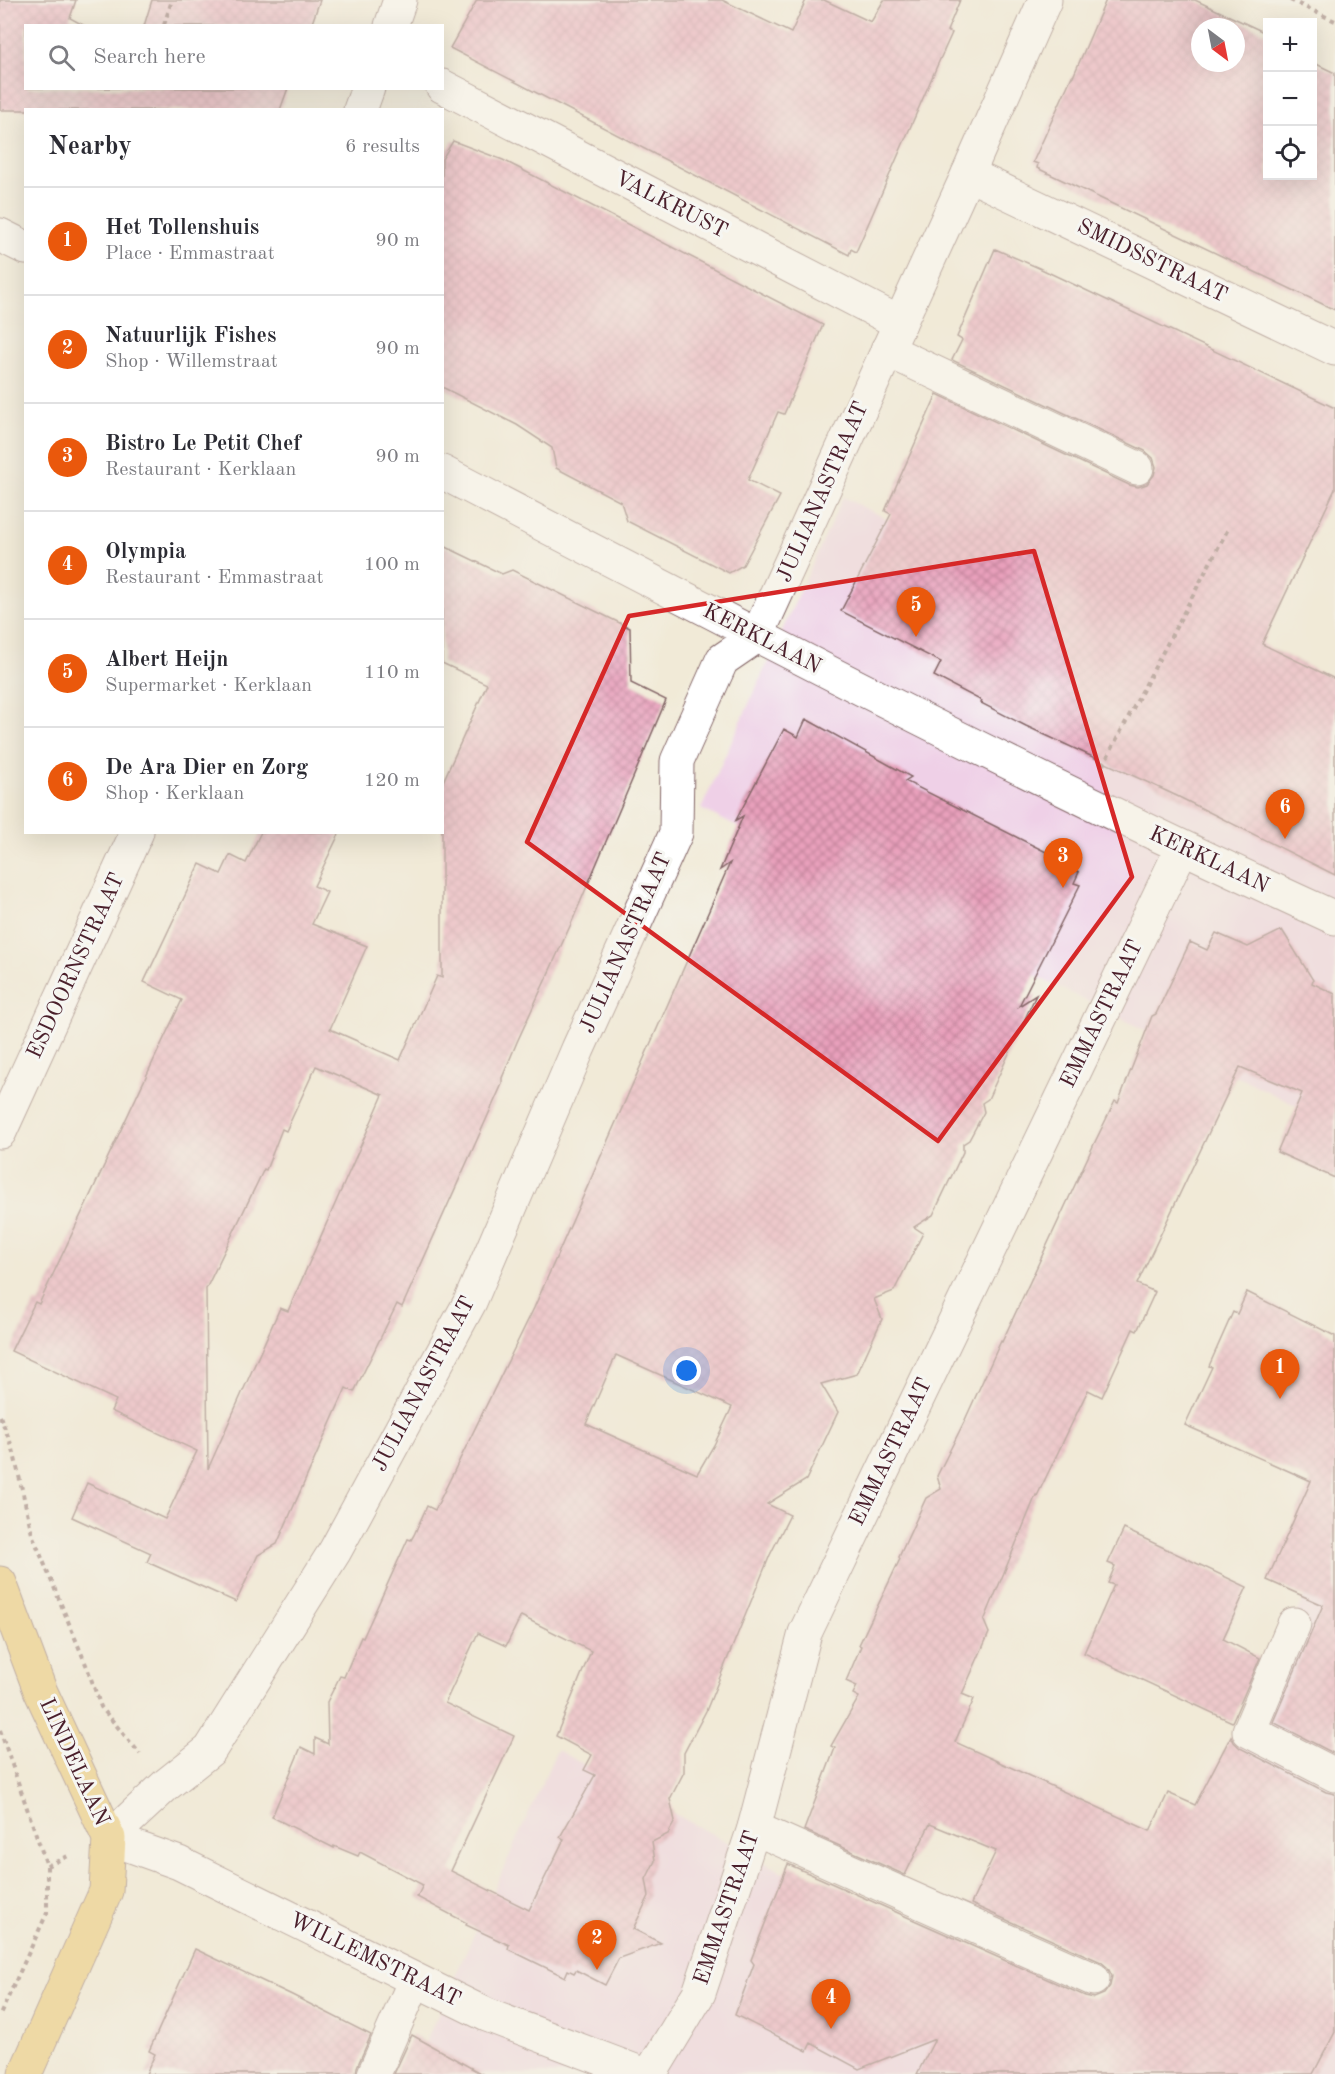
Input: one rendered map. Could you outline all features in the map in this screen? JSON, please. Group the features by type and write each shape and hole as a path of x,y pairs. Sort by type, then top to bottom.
{"main road":[{"name":"LINDELAAN","path":"0,1583 40,1690 110,1838 106,1891 25,2074"}],"street":[{"path":"392,24 400,0"},
{"name":"JULIANASTRAAT","path":"110,1838 166,1785 210,1750 335,1551 470,1302 578,1049 676,833 677,760 722,660 757,636 1045,0"},
{"name":"VALKRUST","path":"444,87 893,337 1137,468"},
{"path":"361,108 367,90"},
{"name":"SMIDSSTRAAT","path":"968,174 1335,349"},
{"path":"0,235 24,247"},
{"name":"KERKLAAN","path":"444,473 757,636 1085,800 1182,848 1335,918"},
{"name":"ESDOORNSTRAAT","path":"0,1132 136,834"},
{"name":"EMMASTRAAT","path":"650,2074 699,1993 754,1828 805,1633 1182,848"},
{"path":"1293,1624 1249,1731 1335,1775"},
{"path":"754,1828 1093,1979"},
{"name":"WILLEMSTRAAT","path":"110,1838 179,1863 487,2015 643,2074"},
{"path":"374,2074 415,1980"}],"path":[{"path":"164,24 172,0"},
{"path":"1290,0 1335,21"},
{"path":"1085,800 1228,529"},
{"path":"0,1416 13,1449 32,1534 87,1667 101,1707 166,1785"},
{"path":"0,1730 47,1866 47,1913 0,2015"}],"highlighted area":[{"path":"1034,551 1132,877 938,1141 527,842 629,616"}],"shaded area":[{"path":"843,497 1335,743 1335,1125 701,809"},
{"path":"1335,1530 1335,2074 411,2074 557,1750 1097,2042"}],"building":[{"path":"0,0 76,0 70,18 81,24 24,24 24,90 287,90 281,108 24,108 24,110 0,110"},
{"path":"152,0 320,0 312,24 145,24"},
{"path":"477,0 722,0 791,33 806,0 824,0 871,22 884,0 960,0 947,31 952,33 856,252 851,249 849,255 450,48"},
{"path":"1106,0 1195,0 1234,18 1191,18 1191,72 1245,72 1245,23 1263,32 1263,180 1317,180 1317,64 1335,73 1335,310 1037,168 1038,164 1033,162"},
{"path":"453,141 503,160 823,325 784,414 778,412 748,480 780,496 743,565 729,573 627,521 621,502 556,468 552,448 517,425 444,388 444,156"},
{"path":"995,249 1335,408 1335,489 1262,644 1335,679 1335,875 1177,796 981,703 982,701 934,676 941,662 841,611 891,514 885,511 937,394 1129,485 1138,487 1147,484 1154,475 1156,467 1153,458 1145,451 952,360 962,340 957,337"},
{"path":"444,546 502,574 512,570 630,628 631,683 666,700 571,924 517,1042 502,1078 502,1084 402,1307 397,1304 354,1392 346,1388 277,1544 258,1555 236,1602 147,1562 151,1553 72,1517 87,1483 165,1519 197,1451 111,1411 116,1400 11,1351 35,1302 39,1304 182,1000 144,982 200,864 221,874 230,855 246,863 260,834 339,834 314,886 327,892 312,924 367,946 330,1029 400,1060 437,976 442,978 444,780 487,684 444,664","holes":["316,1066 383,1095 288,1311 280,1308 208,1469 206,1289 264,1169 266,1170 282,1129 286,1131"]},
{"path":"806,719 911,777 905,781 1076,867 1075,870 1079,872 1074,883 1080,885 1019,1006 1036,995 988,1099 982,1103 984,1112 969,1140 963,1144 963,1152 933,1215 914,1227 923,1233 894,1291 874,1299 882,1319 857,1374 821,1384 838,1412 806,1480 767,1504 790,1515 770,1555 706,1711 684,1753 684,1772 670,1799 675,1821 668,1834 652,1842 655,1861 646,1879 649,1896 633,1929 661,1943 619,1958 605,1985 576,1970 574,1973 568,1970 565,1977 508,1949 509,1945 466,1925 467,1923 417,1897 423,1885 360,1852 358,1856 334,1846 334,1848 272,1817 301,1747 315,1754 315,1738 328,1744 327,1702 340,1676 344,1677 408,1539 411,1540 414,1535 427,1506 435,1510 534,1308 730,863 720,870 743,816 736,820 784,729 798,737","holes":["616,1355 732,1407 697,1474 586,1424","521,1616 591,1651 556,1736 592,1755 584,1770 595,1775 560,1837 564,1839 529,1910 451,1871 514,1736 445,1703 478,1633 506,1646"]},
{"path":"1282,930 1313,980 1312,983 1335,994 1335,1178 1277,1152 1302,1093 1240,1067 1137,1284 1155,1292 1137,1331 1133,1329 1102,1397 1088,1390 1036,1495 984,1621 989,1633 962,1694 974,1699 955,1742 1150,1831 1168,1793 1195,1805 1231,1736 1240,1748 1326,1792 1335,1794 1335,2032 1313,2074 917,2074 935,2039 859,2069 811,2043 807,2051 735,2015 754,1964 751,1960 788,1864 1085,1996 1094,1998 1104,1994 1110,1986 1112,1976 1101,1962 971,1904 996,1851 930,1824 905,1875 804,1830 835,1748 831,1746 859,1697 853,1694 857,1686 846,1681 861,1646 859,1645 926,1498 941,1489 937,1476 1094,1144 1115,1101 1118,1103 1152,1016 1156,1014 1190,942 1207,950 1216,933 1248,947"},
{"path":"1247,1292 1335,1336 1335,1754 1273,1722 1323,1605 1267,1580 1311,1481 1185,1425 1212,1367 1209,1366 1233,1312 1237,1314"},
{"path":"1124,1529 1247,1587 1223,1639 1260,1658 1232,1722 1084,1653 1114,1585 1108,1583 1115,1566 1108,1563"},
{"path":"195,1949 371,2035 356,2074 146,2074 155,2054 149,2051"},
{"path":"412,2035 482,2074 394,2074"}],"place":[{"name":"Albert Heijn","path":"916,637"},
{"name":"De Ara Dier en Zorg","path":"1285,839"},
{"name":"Bistro Le Petit Chef","path":"1063,888"},
{"name":"Het Tollenshuis","path":"1280,1399"},
{"name":"Natuurlijk Fishes","path":"597,1970"},
{"name":"Olympia","path":"831,2029"}]}
